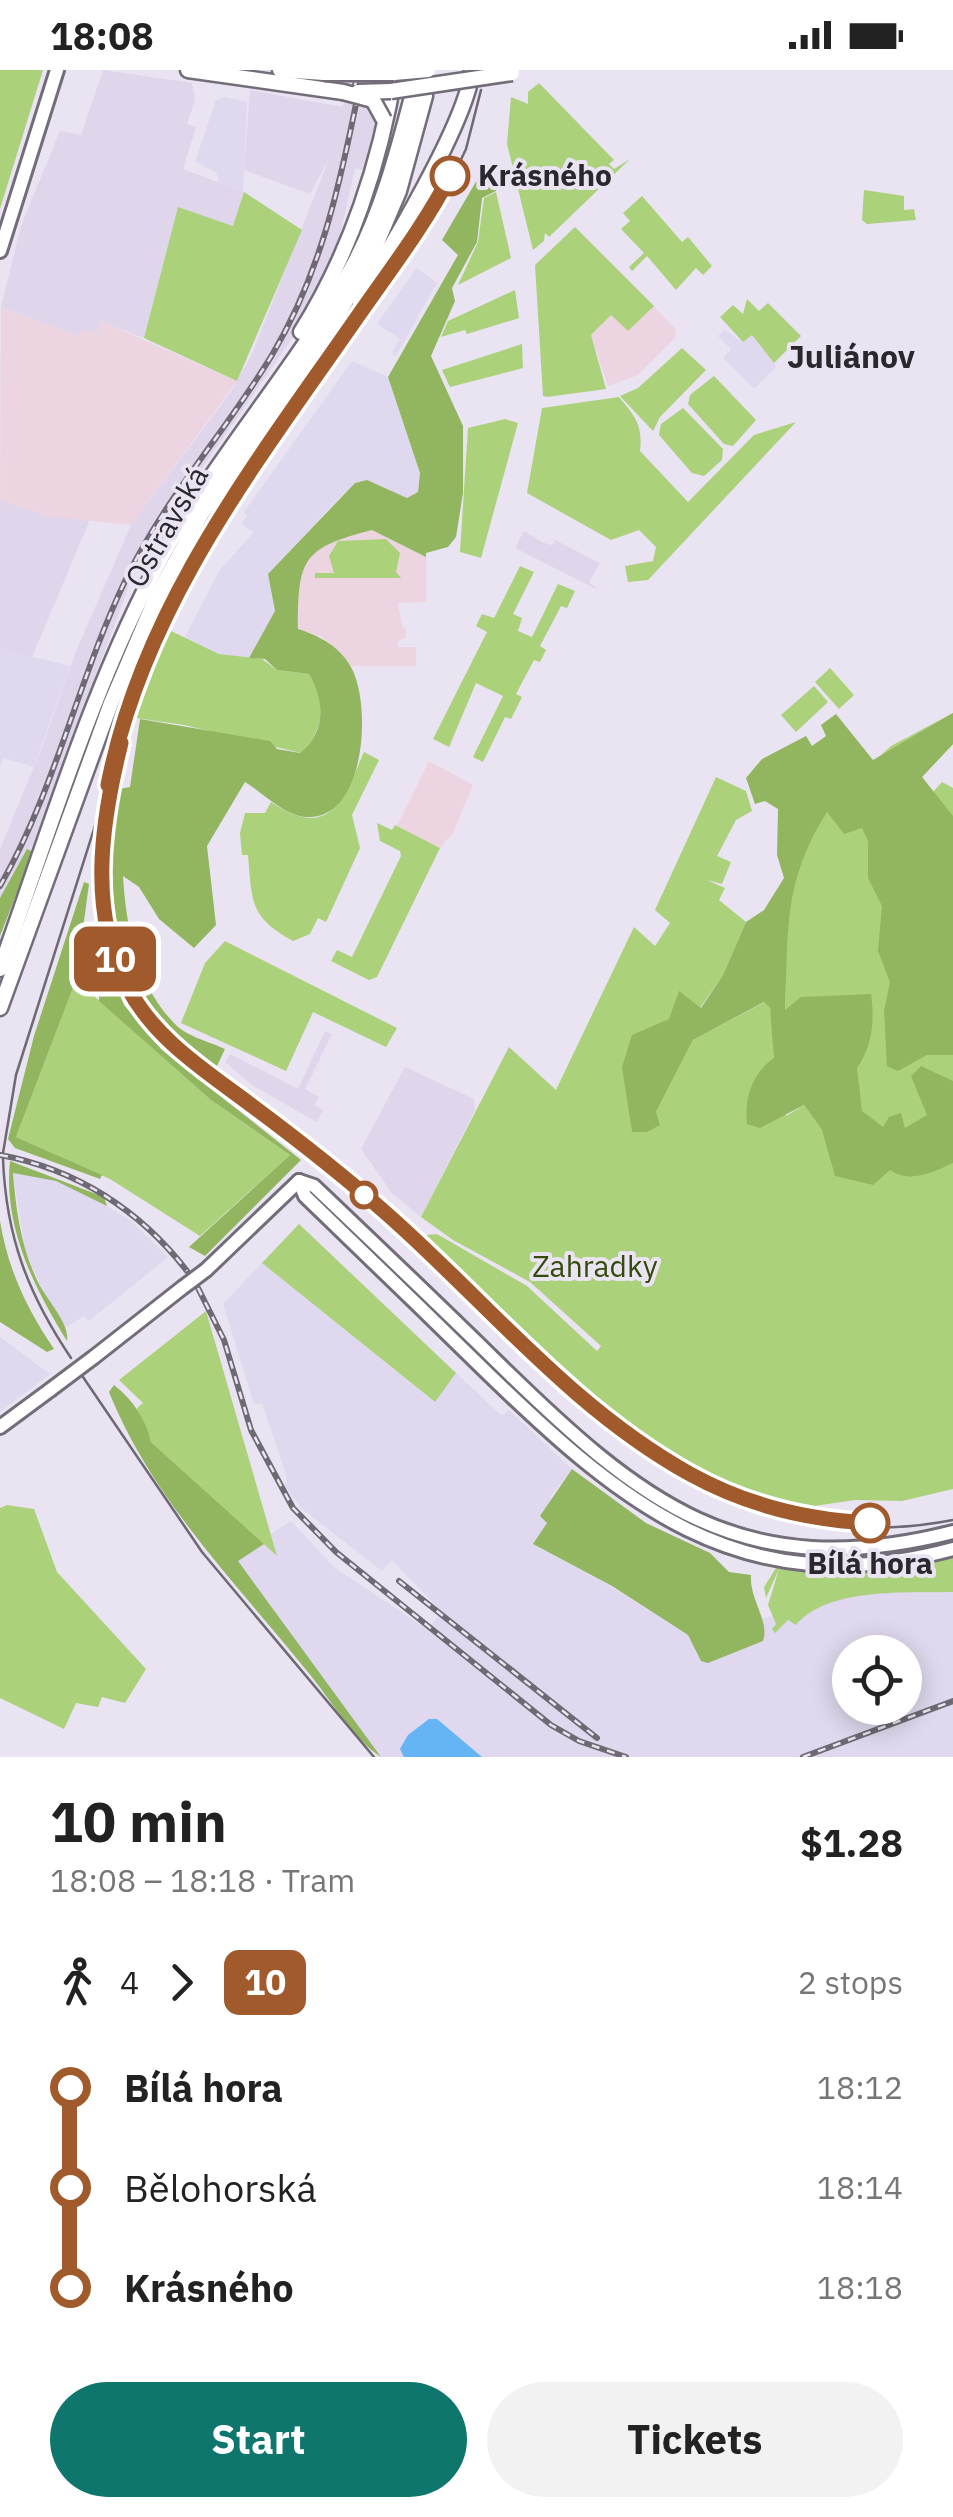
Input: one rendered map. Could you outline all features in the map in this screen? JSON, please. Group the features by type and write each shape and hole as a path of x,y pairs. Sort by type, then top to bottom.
{"main road":[{"path":"0,252 57,70"},
{"path":"188,70 343,92 391,91 472,76 512,74"},
{"path":"280,70 428,70"},
{"path":"237,440 338,270 368,178 394,72"},
{"path":"273,409 372,278 432,168 472,76"},
{"path":"343,92 374,102 384,120"},
{"name":"Ostravská","path":"0,969 131,620 173,537 326,310 363,246 419,97 411,154 376,246 340,312 196,524 144,624 0,1008"},
{"path":"0,1428 206,1270 298,1182"},
{"path":"298,1182 314,1186 581,1444 661,1502 724,1531 790,1546 872,1549 953,1532"},
{"path":"298,1182 305,1196 504,1390 611,1485 654,1514 721,1545 806,1563 874,1564 953,1549"}],"shaded area":[{"path":"103,70 192,83 195,100 187,124 196,127 183,169 244,192 234,226 178,208 144,338 102,322 97,334 77,336 1,307 21,226 60,131 81,135"},
{"path":"349,70 405,70 375,174 355,168 338,244 324,282 294,336 150,543 129,586 18,884 0,907 0,849 74,656 131,525 232,390 252,354 329,159 310,194 244,170 250,90 343,107"},
{"path":"225,97 247,102 243,191 219,183 216,172 195,162 216,100"},
{"path":"417,268 437,283 396,356 391,353 400,339 377,324"},
{"path":"654,306 676,330 675,338 638,375 608,386 591,335 611,314 628,331"},
{"path":"1,307 77,336 82,329 97,333 101,321 237,381 131,525 51,517 0,500"},
{"path":"724,330 743,342 751,334 774,363 776,367 754,389 723,358 731,349 718,336"},
{"path":"352,361 388,377 420,473 418,492 407,498 367,480 355,483 339,498 268,574 275,611 249,658 219,654 185,637 219,571 254,532 241,524 247,516 244,512"},
{"path":"0,500 51,517 82,517 89,522 32,657 0,649"},
{"path":"373,530 426,557 426,602 398,603 406,637 398,641 398,647 416,647 416,666 351,666 323,637 298,629 298,575 315,551 338,539"},
{"path":"524,531 544,543 552,545 555,540 600,563 589,582 598,590 515,548"},
{"path":"0,649 70,666 34,767 3,758 0,766"},
{"path":"429,761 473,785 453,833 440,848 397,826"},
{"path":"325,1031 332,1034 305,1089 319,1097 314,1105 323,1110 317,1122 252,1085 225,1062 230,1054 298,1089"},
{"path":"405,1067 474,1099 475,1110 421,1217 392,1193 361,1149"},
{"path":"13,1173 56,1181 94,1198 130,1220 168,1257 89,1321 84,1316 65,1328 43,1292 25,1249"},
{"path":"262,1263 434,1402 456,1373 502,1416 509,1410 572,1469 550,1497 563,1509 536,1546 607,1584 689,1636 768,1617 903,1569 953,1558 953,1757 381,1757 272,1616 275,1611 237,1561 264,1544 276,1555 271,1534 291,1521 335,1568 427,1629 442,1612 392,1560 382,1571 301,1508 285,1486 287,1477 262,1403 254,1404 223,1304"},
{"path":"0,1337 50,1374 0,1412"}],"green space":[{"path":"0,70 43,70 0,209"},
{"path":"539,83 614,160 609,164 614,169 630,159 549,237 545,233 544,241 533,250 507,144 511,97 528,104 528,92"},
{"path":"481,173 492,174 496,191 482,198 477,242 452,288 455,301 431,356 463,426 463,493 456,537 448,547 426,553 426,557 372,530 331,543 309,560 303,572 298,629 336,649 352,669 358,687 362,734 352,783 325,814 305,817 281,808 245,782 207,846 216,925 194,948 159,919 139,887 123,876 131,935 151,992 180,1028 225,1049 217,1066 177,1039 149,1010 120,952 110,888 119,789 130,787 140,719 270,741 277,749 300,753 315,736 320,706 309,674 277,670 265,659 249,658 275,611 268,574 355,483 367,480 407,498 418,492 420,473 388,377 458,255 442,240"},
{"path":"864,190 904,196 904,210 914,209 916,220 867,224 862,220"},
{"path":"244,192 302,230 237,381 144,338 178,207 233,226"},
{"path":"496,192 511,258 458,285 478,242 484,198"},
{"path":"642,196 682,242 688,237 712,266 703,275 696,268 676,290 647,256 632,271 629,267 644,253 621,229 630,221 623,213"},
{"path":"575,227 654,306 628,331 611,315 591,335 606,389 547,397 543,396 535,265"},
{"path":"515,290 519,318 467,334 465,330 441,337 448,321"},
{"path":"747,299 759,311 768,303 801,336 774,363 752,335 743,342 720,317 733,305 743,314"},
{"path":"522,344 523,368 450,387 442,370"},
{"path":"682,348 706,370 660,417 653,431 620,396 638,388"},
{"path":"714,376 756,420 733,446 724,444 688,404 690,395"},
{"path":"619,397 637,421 640,451 688,502 754,435 796,422 648,580 628,582 625,566 653,561 656,547 639,530 611,540 527,493 542,408"},
{"path":"683,408 723,449 722,460 704,476 692,473 659,435 661,424"},
{"path":"505,419 518,423 481,558 460,552 468,428"},
{"path":"386,539 400,553 396,572 401,578 315,578 315,573 334,573 329,556 338,541"},
{"path":"520,566 534,572 513,614 522,618 518,631 532,637 558,584 575,591 567,608 561,606 540,646 546,650 540,662 534,660 516,694 522,697 511,719 505,717 483,762 473,757 503,696 476,683 449,747 433,739 487,632 476,626 482,614 494,618"},
{"path":"169,630 219,654 262,659 277,670 309,674 318,695 320,715 309,744 301,753 184,725 136,718"},
{"path":"830,668 854,695 839,709 815,682"},
{"path":"814,686 828,702 796,732 781,715"},
{"name":"Zahradky","path":"953,713 953,744 922,777 933,792 942,782 953,788 953,1489 902,1501 855,1500 801,1508 742,1492 691,1469 579,1390 426,1242 427,1235 437,1234 527,1286 597,1351 601,1346 530,1282 453,1240 421,1217 509,1047 556,1090 634,927 655,946 670,923 655,910 716,777 746,791 752,811 736,820 717,856 731,862 722,884 707,880 725,888 719,900 746,922 723,975 700,1008 669,1019 629,1107 632,1131 656,1122 656,1112 693,1040 765,1002 770,1008 786,1116 804,1105 829,1148 871,1185 785,1012 787,913 795,869 833,799 891,746"},
{"path":"953,713 953,744 922,777 953,816 953,1055 927,1055 898,1071 887,1066 884,1011 890,982 878,951 882,906 868,878 868,841 862,828 844,834 827,812 812,838 795,885 788,931 785,1010 801,997 871,994 871,1033 857,1068 862,1111 883,1127 889,1117 901,1113 905,1128 927,1115 911,1076 921,1066 953,1081 953,1163 913,1176 890,1170 873,1185 835,1176 822,1130 804,1105 760,1128 747,1124 751,1087 774,1058 770,1008 764,1002 693,1040 656,1112 660,1125 647,1132 632,1132 622,1067 632,1035 669,1019 679,991 701,1008 723,975 746,922 764,910 784,878 777,855 778,809 765,801 755,804 746,778 762,759 806,736 812,746 826,736 821,725 836,714 873,760"},
{"path":"364,752 379,760 352,815 360,848 326,922 318,918 310,934 293,941 268,924 256,907 248,855 242,855 240,833 245,813 265,813 271,802 307,818 321,816 341,799"},
{"path":"377,823 392,830 395,825 440,848 377,977 369,980 331,961 337,950 352,957 401,856 400,851 380,841"},
{"path":"27,849 33,852 0,936 0,898"},
{"path":"84,882 89,884 76,980 16,1137 102,1175 100,1179 15,1148 8,1139 34,1036"},
{"path":"96,938 124,1005 161,1049 301,1160 205,1256 189,1247 290,1155 211,1100 99,1001 91,948"},
{"path":"225,941 397,1028 386,1047 313,1012 286,1071 181,1023 205,963"},
{"path":"76,980 211,1100 290,1155 200,1236 110,1179 16,1137"},
{"path":"10,1161 104,1197 107,1206 56,1181 13,1173 27,1254 37,1280 65,1326 67,1341 23,1256 11,1209"},
{"path":"0,1221 20,1288 54,1349 47,1352 0,1322"},
{"path":"299,1224 456,1373 435,1402 262,1263"},
{"path":"206,1311 277,1556 151,1442 137,1408 143,1403 119,1380"},
{"path":"114,1385 138,1410 151,1442 264,1544 238,1561 381,1757 351,1729 172,1504 127,1431 109,1392"},
{"path":"572,1469 646,1523 710,1553 729,1572 751,1575 764,1626 763,1641 708,1663 701,1661 688,1635 612,1586 533,1544 547,1523 540,1516"},
{"path":"7,1505 34,1509 57,1572 146,1669 125,1703 102,1697 98,1707 76,1703 64,1729 0,1698 0,1508"},
{"path":"953,1556 953,1592 848,1598 827,1604 796,1625 788,1620 775,1633 772,1629 776,1624 768,1605 779,1569 766,1598 764,1587 776,1568 840,1577"}],"water":[{"path":"429,1719 437,1719 482,1757 404,1757 400,1749 408,1735"}],"tram line":[{"path":"3,1153 16,1075 126,728 167,622 226,514 436,212 466,149 481,90"},
{"name":"10","path":"450,176 419,229 222,511 152,644 117,740 108,785 121,743 103,848 101,887 113,954 129,991 166,1039 389,1215 534,1358 610,1422 690,1474 749,1501 790,1513 870,1523"},
{"path":"99,843 98,900 108,949 127,991 154,1028 187,1061 309,1155"},
{"path":"3,1159 9,1214 22,1264 43,1311 71,1358"},
{"path":"327,1169 606,1422 681,1473 762,1510 852,1527 953,1520"},
{"path":"83,1377 202,1552 374,1757"}],"railway":[{"path":"355,86 356,80"},
{"path":"0,886 37,811 94,654 127,577 160,519 272,355 302,295 334,202 356,104"},
{"path":"0,1155 55,1170 104,1195 149,1229 187,1271"},
{"path":"198,1288 224,1340 251,1430 293,1508 336,1552 551,1725 579,1741 626,1757"},
{"path":"399,1581 597,1738"},
{"path":"803,1757 953,1701"}],"place":[{"name":"Krásného","path":"450,176"},
{"name":"Bílá hora","path":"870,1523"}],"district":[{"name":"Juliánov","path":"851,357"}]}
